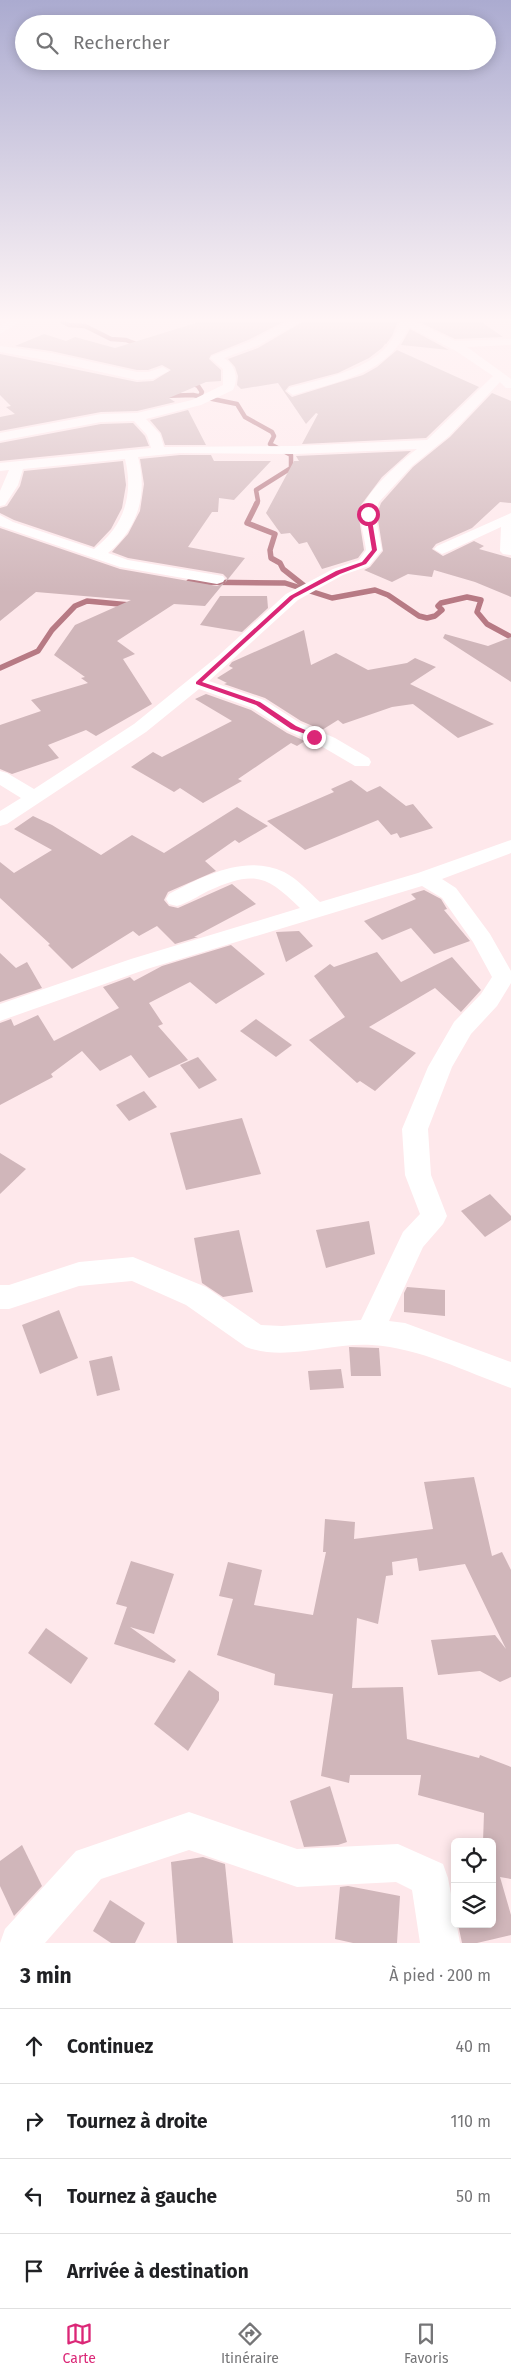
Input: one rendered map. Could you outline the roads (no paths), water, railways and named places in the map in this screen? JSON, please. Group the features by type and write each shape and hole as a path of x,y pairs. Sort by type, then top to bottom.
{"street":[{"path":"0,437 101,418 137,417 157,412"},
{"path":"0,820 140,728 198,683 292,597 318,582 364,563 374,550 368,514 372,501 407,463 444,433 465,412"},
{"path":"137,417 153,434 159,451"},
{"path":"0,467 159,451 215,448 295,450 429,444"},
{"path":"96,555 112,544 129,520 137,493 136,476 130,454"},
{"path":"0,502 11,485 17,465"},
{"path":"0,518 8,525 125,564 218,579"},
{"path":"442,549 510,518 508,552"},
{"path":"198,683 258,704 294,727 328,742 362,762"},
{"path":"0,777 33,797"},
{"path":"0,1013 139,964 425,878 511,846"},
{"path":"177,899 210,881 249,872 276,876 316,911"},
{"path":"370,1332 413,1240 434,1216 418,1175 414,1129 440,1067 462,1028 489,1000 503,977 482,939 449,893 425,878"},
{"path":"0,1297 79,1274 133,1269 196,1296 256,1338 282,1339 370,1332 405,1336 511,1375"},
{"path":"19,1943 88,1864 189,1831 296,1868 398,1862 429,1878 440,1943"}],"waterway":[{"path":"242,412 245,417 272,432 274,436 270,444 291,455 291,468 256,490 258,501 256,504"},
{"path":"257,503 247,523 275,534 270,550 271,558 280,563 283,569 307,588"},
{"path":"189,582 285,583 332,598 375,590 388,595 419,616 427,618 435,616 442,610 438,606 441,603 467,597 481,600 477,612 487,624 511,637"},
{"path":"0,668 38,651 52,630 75,606 87,601 130,605"}]}
